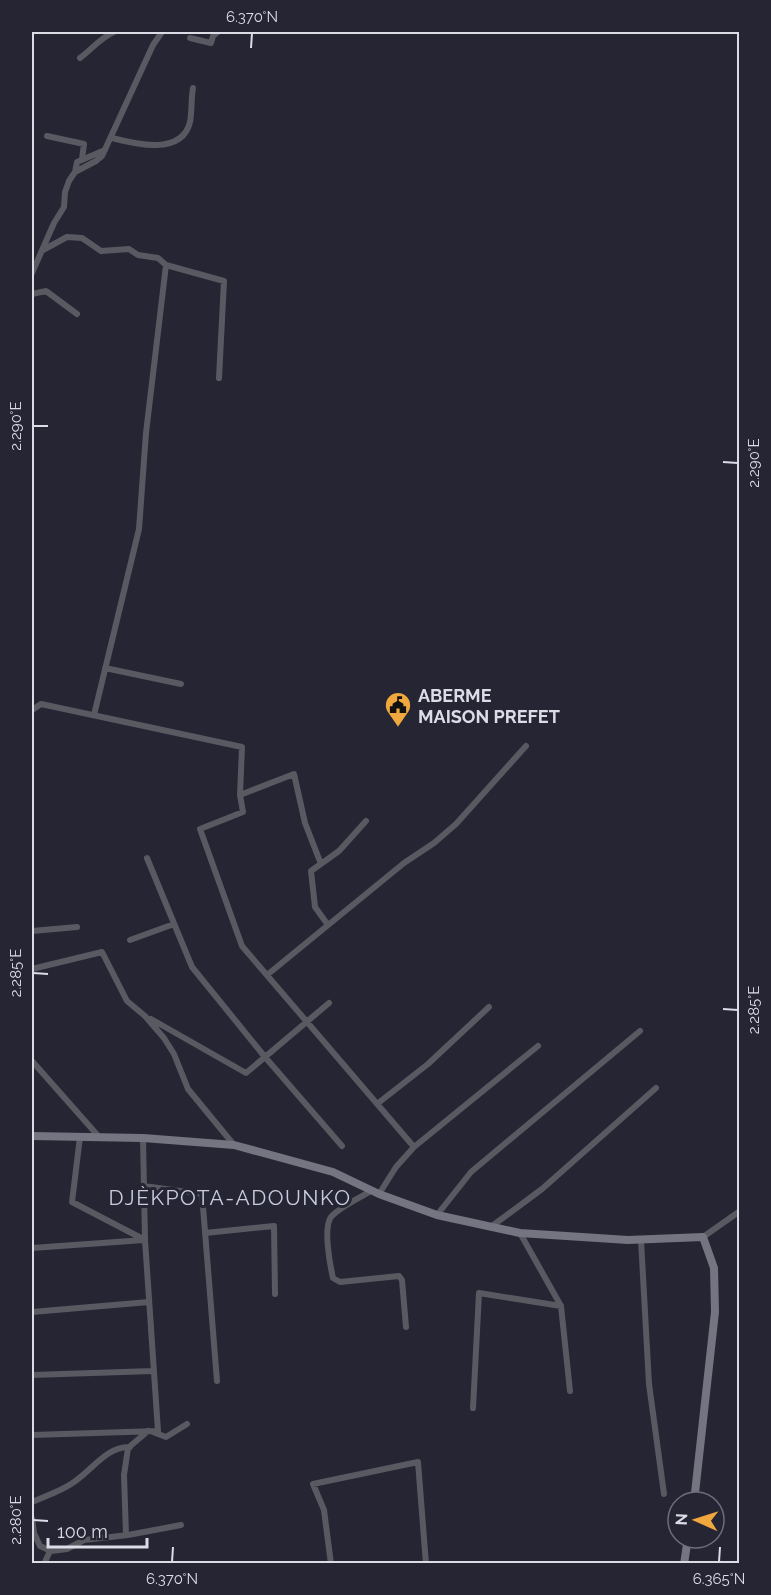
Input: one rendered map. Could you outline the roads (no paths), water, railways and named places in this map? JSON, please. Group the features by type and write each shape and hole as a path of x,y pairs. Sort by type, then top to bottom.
{"street":[{"path":"80,58 102,37 114,32"},
{"path":"75,172 96,161 106,150 153,45 162,32"},
{"path":"190,38 211,44 213,36 218,32"},
{"path":"112,138 136,145 150,145 169,143 182,137 190,122 192,88"},
{"path":"47,136 84,144 82,159"},
{"path":"32,273 63,207 65,192 75,172 77,162 106,150"},
{"path":"43,250 68,237 82,238 101,251 129,249 138,255 158,258 166,266 224,282 219,378"},
{"path":"94,715 139,530 146,433 166,266"},
{"path":"32,294 46,291 77,314"},
{"path":"105,668 182,684"},
{"path":"32,710 41,704 242,747 240,795 243,812 200,829 242,946 414,1147"},
{"path":"267,975 404,863 434,843 456,824 526,746"},
{"path":"240,795 294,774 305,823 321,864"},
{"path":"328,925 315,907 311,871 339,851 366,822"},
{"path":"147,858 192,967 265,1057 342,1146"},
{"path":"129,940 174,924"},
{"path":"32,931 77,927"},
{"path":"32,969 102,952 127,1001 145,1016 246,1073 329,1003"},
{"path":"378,1104 428,1064 489,1007"},
{"path":"145,1016 170,1047 188,1089 234,1145"},
{"path":"436,1215 471,1172 640,1031"},
{"path":"406,1327 402,1280 399,1276 340,1282 333,1278 327,1225 332,1216 375,1192 414,1147 538,1046"},
{"path":"32,1061 100,1138"},
{"path":"492,1226 542,1189 656,1088"},
{"path":"32,1136 142,1138 234,1145 333,1172 375,1192 436,1215 520,1233 641,1240 703,1238 740,1211"},
{"path":"80,1137 72,1202 145,1239"},
{"path":"32,1435 158,1431 145,1239 142,1138"},
{"path":"144,1186 202,1194 217,1381"},
{"path":"205,1233 274,1226 275,1293"},
{"path":"520,1233 561,1306 570,1391"},
{"path":"695,1490 715,1312 714,1268 703,1238"},
{"path":"32,1248 145,1239"},
{"path":"641,1240 649,1384 664,1494"},
{"path":"473,1408 479,1293 561,1306"},
{"path":"32,1312 149,1302"},
{"path":"32,1376 153,1371"},
{"path":"149,1431 166,1437 187,1424"},
{"path":"126,1535 124,1475 130,1447 149,1431"},
{"path":"32,1509 32,1502 70,1485 99,1460 120,1447 130,1447"},
{"path":"331,1563 324,1510 314,1484 418,1462 426,1563"},
{"path":"32,1518 34,1533 40,1546"},
{"path":"32,1547 40,1546 50,1551 67,1549 84,1540 182,1525"},
{"path":"44,1563 50,1551"}],"place":[{"name":"ABERME MAISON PREFET","path":"398,728"}],"district":[{"name":"DJÈKPOTA-ADOUNKO","path":"230,1197"}]}
